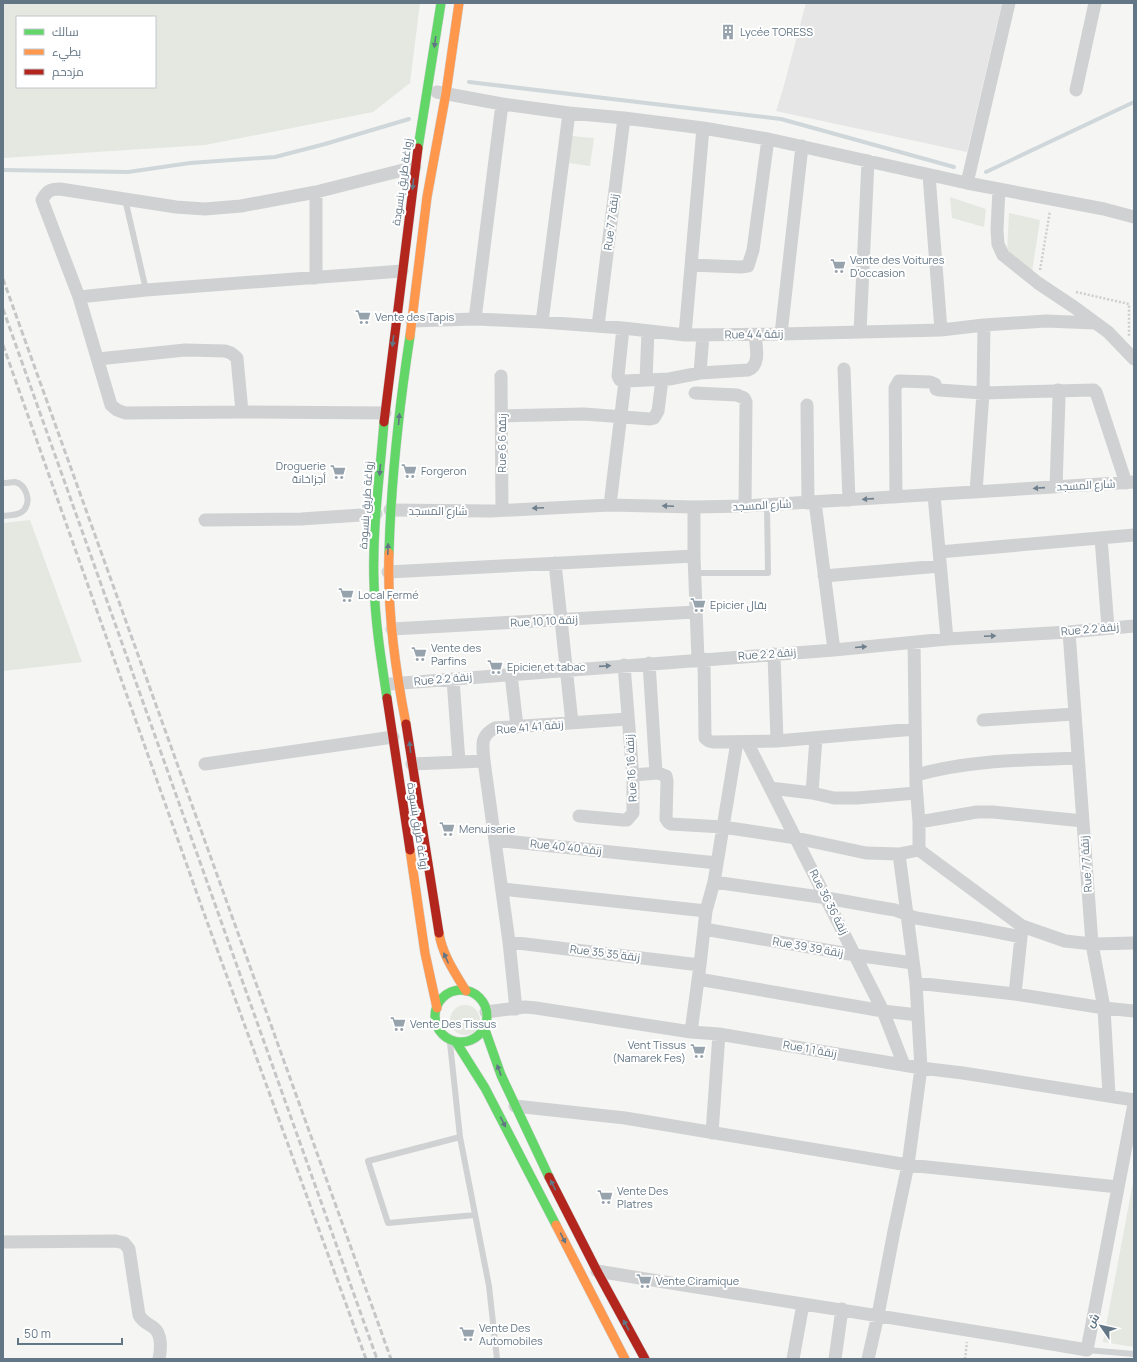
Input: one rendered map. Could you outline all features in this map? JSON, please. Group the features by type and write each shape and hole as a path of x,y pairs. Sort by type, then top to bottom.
{"main road":[{"name":"زواغة طريق بنسودة","path":"437,1008 425,953 385,684 376,620 374,574 376,514 385,413 415,167 441,3"},
{"name":"زواغة طريق بنسودة","path":"459,3 446,93 426,197 412,321 400,402 390,510 388,572 390,617 399,683 440,940 444,954 466,991"},
{"path":"457,991 466,991 474,994 481,1000 486,1012 486,1020 480,1034 465,1042 453,1040 443,1034 437,1024 436,1016 437,1008 441,1000 449,994 457,991"},
{"path":"484,1027 501,1075 540,1159 597,1271 645,1359"},
{"path":"453,1040 485,1088 625,1359"}],"street":[{"path":"967,183 1009,3"},
{"path":"1076,90 1095,3"},
{"path":"428,91 502,104 702,128 768,139 929,175 1104,209 1134,217"},
{"path":"475,319 502,104"},
{"path":"542,322 569,113"},
{"name":"Rue 7 زنقة 7","path":"598,326 624,118"},
{"path":"685,335 702,128"},
{"path":"691,265 748,266 753,250 768,139"},
{"path":"781,334 802,146"},
{"path":"860,332 868,161"},
{"path":"385,413 125,413 117,410 111,405 79,297 42,200 46,192 51,189 60,189 176,207 205,209 241,206 316,192 415,167"},
{"path":"929,175 941,330"},
{"path":"999,189 997,230 998,244 1003,255 1038,283 1108,332 1132,356"},
{"path":"316,192 316,278"},
{"path":"79,297 146,290 402,271"},
{"name":"Rue 4 زنقة 4","path":"412,321 475,319 542,322 623,328 685,335 755,335 941,330 984,325 1046,321 1095,323"},
{"path":"976,492 983,393 984,325"},
{"path":"623,328 618,376 620,380 626,381 662,380 700,373 748,370 756,365 757,358 755,335"},
{"path":"646,380 648,331"},
{"path":"700,373 703,335"},
{"path":"98,359 185,350 225,351 231,353 237,358 242,412"},
{"path":"844,369 848,500"},
{"name":"Rue 6 زنقة 6","path":"501,376 502,510"},
{"path":"501,416 584,414 650,419 654,418 658,412 662,380"},
{"path":"610,505 626,381"},
{"path":"896,497 896,384 898,381 930,382 933,383 939,390 983,393 1058,390 1091,390 1096,392 1130,483"},
{"path":"1056,487 1058,390"},
{"path":"695,393 737,395 744,398 746,402 745,506"},
{"path":"807,405 812,503 834,650"},
{"name":"شارع المسجد","path":"390,510 502,510 610,505 694,507 745,506 1130,483"},
{"path":"934,495 947,639"},
{"path":"694,507 695,612 701,659 705,738 713,742 777,741 915,729"},
{"path":"205,520 301,519 376,514"},
{"path":"939,552 1134,535"},
{"path":"1101,538 1108,628"},
{"path":"388,572 694,556"},
{"path":"555,563 572,723"},
{"path":"824,576 940,566"},
{"name":"Rue 10 زنقة 10","path":"392,629 695,612"},
{"name":"Rue 2 زنقة 2","path":"385,684 566,669 834,650 947,639 1069,632 1134,626"},
{"name":"Rue 7 زنقة 7","path":"1069,632 1092,944 1104,1008 1109,1095"},
{"path":"914,643 916,793 919,822 919,850"},
{"path":"774,654 777,741"},
{"path":"649,663 656,773"},
{"name":"Rue 16 زنقة 16","path":"579,816 627,820 633,813 633,775 624,665"},
{"path":"511,674 517,726"},
{"path":"453,678 459,762"},
{"path":"983,720 1075,714"},
{"name":"Rue 41 زنقة 41","path":"484,761 482,742 488,731 494,728 628,720"},
{"path":"205,764 393,737"},
{"path":"812,793 816,738"},
{"path":"691,1032 706,911 714,882 723,827 742,742"},
{"name":"Rue 36 زنقة 36","path":"742,742 770,788 828,898 883,1010 904,1065"},
{"path":"916,775 971,763 1078,758"},
{"path":"412,764 484,761 509,942 516,1009"},
{"path":"633,775 656,773 666,776 668,781 666,819 671,824 723,827 796,838 866,853 899,854 919,850"},
{"path":"770,788 812,793 834,798 857,798 916,793"},
{"path":"919,822 985,812 1083,821"},
{"name":"Rue 40 زنقة 40","path":"495,840 717,863"},
{"path":"919,850 1021,932"},
{"path":"868,1359 908,1165 922,1068 916,983 912,963 899,854"},
{"path":"714,882 828,898 883,908 907,914 916,918 981,929 1021,932 1065,941 1092,944 1134,944"},
{"path":"502,889 706,911"},
{"name":"Rue 39 زنقة 39","path":"704,929 855,955 912,963"},
{"path":"1015,994 1021,932"},
{"name":"Rue 35 زنقة 35","path":"509,942 700,965"},
{"path":"698,979 918,1015"},
{"path":"916,983 1015,994 1104,1008 1134,1011"},
{"name":"Rue 1 زنقة 1","path":"486,1012 525,1007 536,1008 691,1032 719,1034 922,1068 1109,1095 1134,1100"},
{"path":"712,1133 719,1034"},
{"path":"597,1271 842,1309 1087,1350 1134,1104"},
{"path":"515,1106 625,1118 908,1165 1118,1187"},
{"path":"3,1242 116,1241 124,1243 129,1249 139,1316 145,1324 153,1327 159,1335 161,1352 159,1359"},
{"path":"793,1359 803,1304"},
{"path":"835,1359 842,1309"}],"lane":[{"path":"125,199 146,290"},
{"path":"3,483 14,482 23,486 28,503 23,511 16,515 3,516"},
{"path":"694,573 768,573 767,505"},
{"path":"453,1040 460,1137 489,1286 497,1359"},
{"path":"460,1137 368,1161 388,1223 475,1215"},
{"path":"1087,1350 1134,1354"}],"path":[{"path":"1038,283 1052,199"},
{"path":"1076,292 1134,304"},
{"path":"1129,304 1132,356"}],"shaded area":[{"path":"3,3 420,3 410,83 373,112 205,145 3,158"},
{"path":"806,3 1002,3 967,152 776,111"},
{"path":"572,136 594,138 590,166 569,163"},
{"path":"950,197 986,209 984,227 952,218"},
{"path":"1009,213 1040,220 1032,272 1007,253"},
{"path":"30,520 82,662 3,671 3,523"},
{"path":"465,1005 476,1009 480,1020 476,1031 465,1035 454,1031 450,1020 454,1009"},
{"path":"1134,1177 1134,1347 1103,1342"}],"waterway":[{"path":"469,82 781,119 954,167"},
{"path":"986,172 1134,102"},
{"path":"3,170 128,172 190,163 275,157 409,119"}],"railway":[{"path":"3,279 391,1359"},
{"path":"3,309 377,1359"},
{"path":"3,345 201,905 366,1359"}],"traffic: fast":[{"path":"418,148 441,3"},
{"path":"389,553 396,444 410,336"},
{"path":"384,422 375,522 374,563 377,626 387,698"},
{"path":"461,990 471,992 479,998 485,1006 487,1016 485,1026 479,1034 471,1040 461,1042 451,1040 443,1034 437,1026 435,1016 437,1006 443,998 451,992 461,990"},
{"path":"484,1027 501,1075 549,1177"},
{"path":"456,1042 485,1088 556,1225"}],"traffic: slow":[{"path":"410,336 427,197 446,93 459,3"},
{"path":"389,553 389,596 393,639 398,682 406,724"},
{"path":"410,850 425,953 437,1008"},
{"path":"439,933 446,956 466,991"},
{"path":"556,1225 625,1359"}],"traffic: jam":[{"path":"384,422 418,148"},
{"path":"387,698 410,850"},
{"path":"406,724 439,933"},
{"path":"549,1177 597,1271 645,1359"}],"place":[{"name":"Lycée TORESS","path":"728,32"},
{"name":"Vente des Voitures D'occasion","path":"838,266"},
{"name":"Vente des Tapis","path":"363,317"},
{"name":"Forgeron","path":"409,471"},
{"name":"Droguerie أجزاخانة","path":"338,472"},
{"name":"Local Fermé","path":"346,595"},
{"name":"Epicier بقال","path":"698,605"},
{"name":"Vente des Parfins","path":"419,654"},
{"name":"Epicier et tabac","path":"495,667"},
{"name":"Menuiserie","path":"447,829"},
{"name":"Vente Des Tissus","path":"398,1024"},
{"name":"Vent Tissus (Namarek Fes)","path":"698,1051"},
{"name":"Vente Des Platres","path":"605,1197"},
{"name":"Vente Ciramique","path":"644,1281"},
{"name":"Vente Des Automobiles","path":"467,1334"}]}
